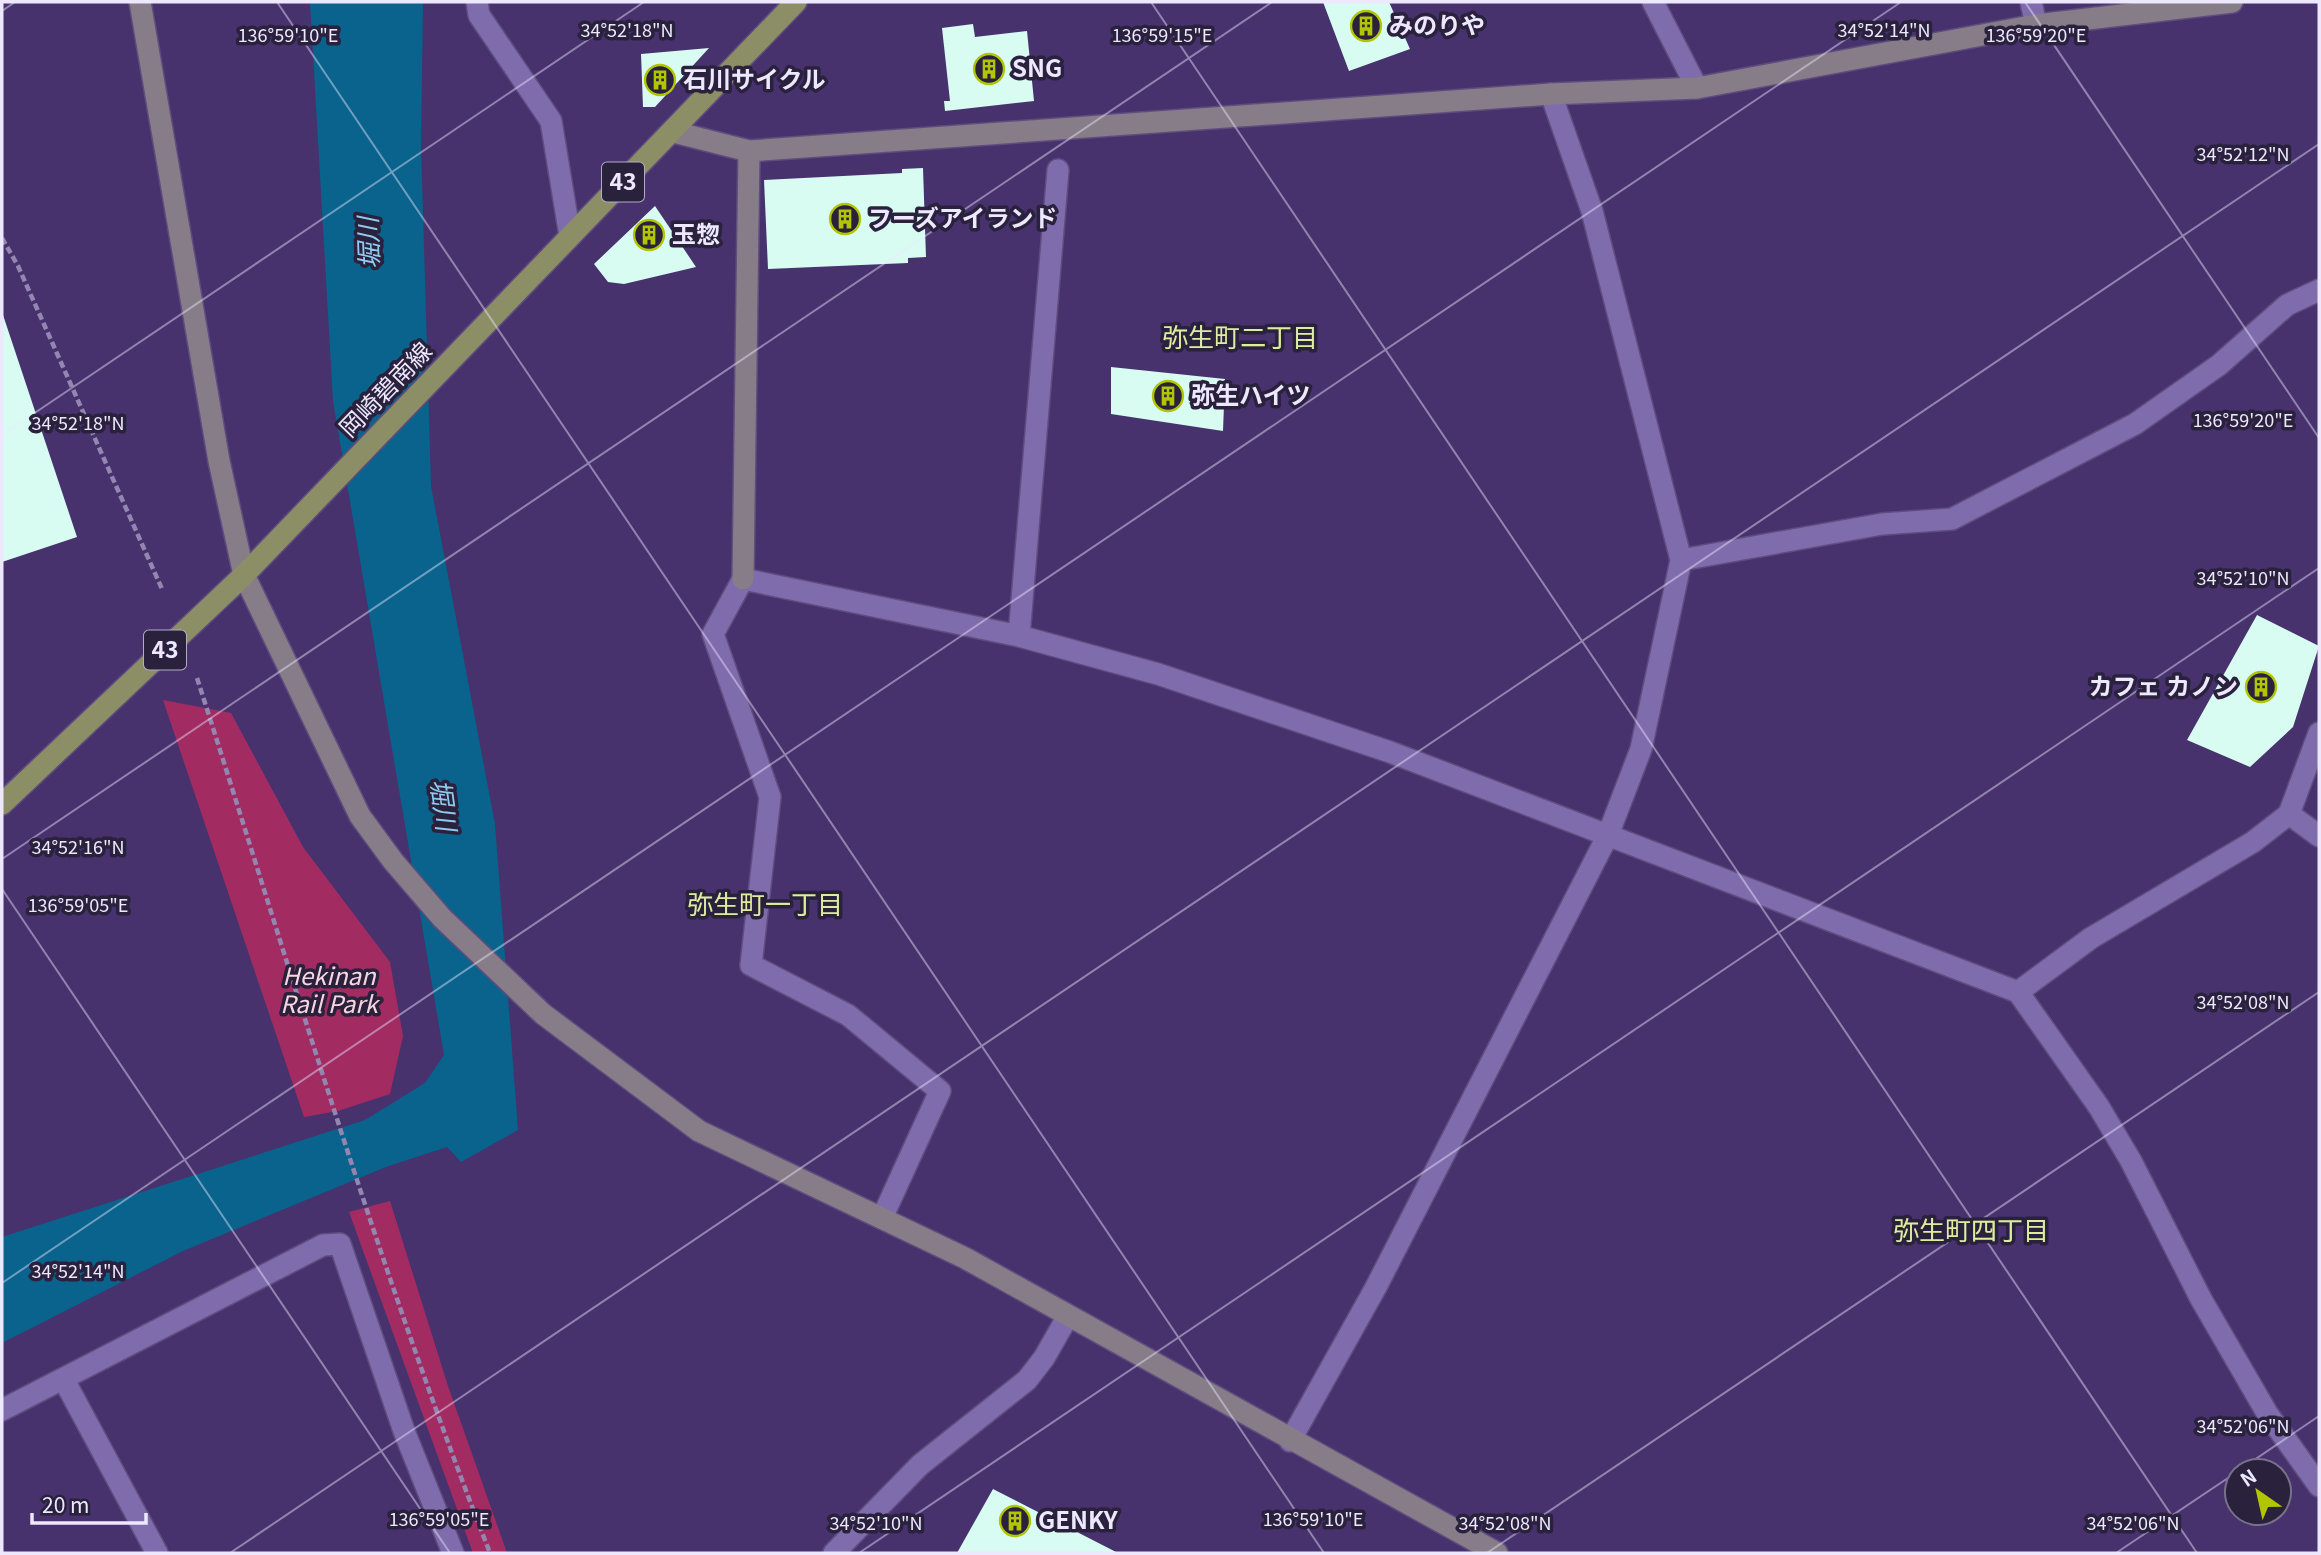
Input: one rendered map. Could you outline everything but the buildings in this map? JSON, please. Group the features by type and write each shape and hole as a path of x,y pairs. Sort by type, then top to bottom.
{"main road":[{"name":"岡崎碧南線","path":"2,804 244,575 570,236 674,132 796,2"}],"street":[{"path":"140,2 219,461 244,575 360,816 393,861 442,918 543,1014 699,1131 965,1258 1290,1441 1497,1553"},
{"path":"477,2 479,15 551,121 570,236"},
{"path":"1653,2 1697,88"},
{"path":"2031,2 2036,26"},
{"path":"674,132 749,151 1551,94 1697,88 2036,26 2232,2"},
{"path":"1290,1441 1376,1287 1608,835 1641,748 1681,560 1592,211 1551,94"},
{"path":"749,151 743,579 713,635 770,797 751,965 848,1015 940,1091 882,1218"},
{"path":"1018,636 1058,170"},
{"path":"1681,560 1882,524 1952,519 2135,424 2219,365 2287,305 2319,290"},
{"path":"743,579 1018,636 1158,674 1351,739 2018,992 2099,1107 2131,1161 2207,1310 2267,1413 2319,1486"},
{"path":"2018,992 2091,938 2253,842 2289,814 2319,733"},
{"path":"2289,814 2319,836"},
{"path":"2,1410 323,1245 341,1244 404,1431 453,1553"},
{"path":"834,1553 920,1465 1027,1380 1044,1358 1068,1316"},
{"path":"64,1380 157,1553"}],"path":[{"path":"2,238 18,266 162,589"},
{"path":"197,678 363,1201 451,1454 490,1553"}],"green space":[{"name":"Hekinan Rail Park","path":"163,700 231,713 303,847 390,962 403,1036 390,1094 338,1111 304,1117"},
{"path":"390,1201 448,1386 507,1553 473,1553 349,1212"}],"water":[{"name":"堀川","path":"310,2 423,2 421,145 431,486 495,824 518,1130 461,1162 447,1147 386,1167 183,1251 2,1343 2,1237 365,1120 425,1083 444,1055 333,401"}],"place":[{"name":"みのりや","path":"1366,26"},
{"name":"SNG","path":"989,69"},
{"name":"石川サイクル","path":"660,80"},
{"name":"フーズアイランド","path":"845,219"},
{"name":"玉惣","path":"649,235"},
{"name":"弥生ハイツ","path":"1168,396"},
{"name":"カフェ カノン","path":"2261,687"},
{"name":"GENKY","path":"1015,1521"}],"district":[{"name":"弥生町二丁目","path":"1240,338"},
{"name":"弥生町一丁目","path":"765,905"},
{"name":"弥生町四丁目","path":"1971,1231"}]}
